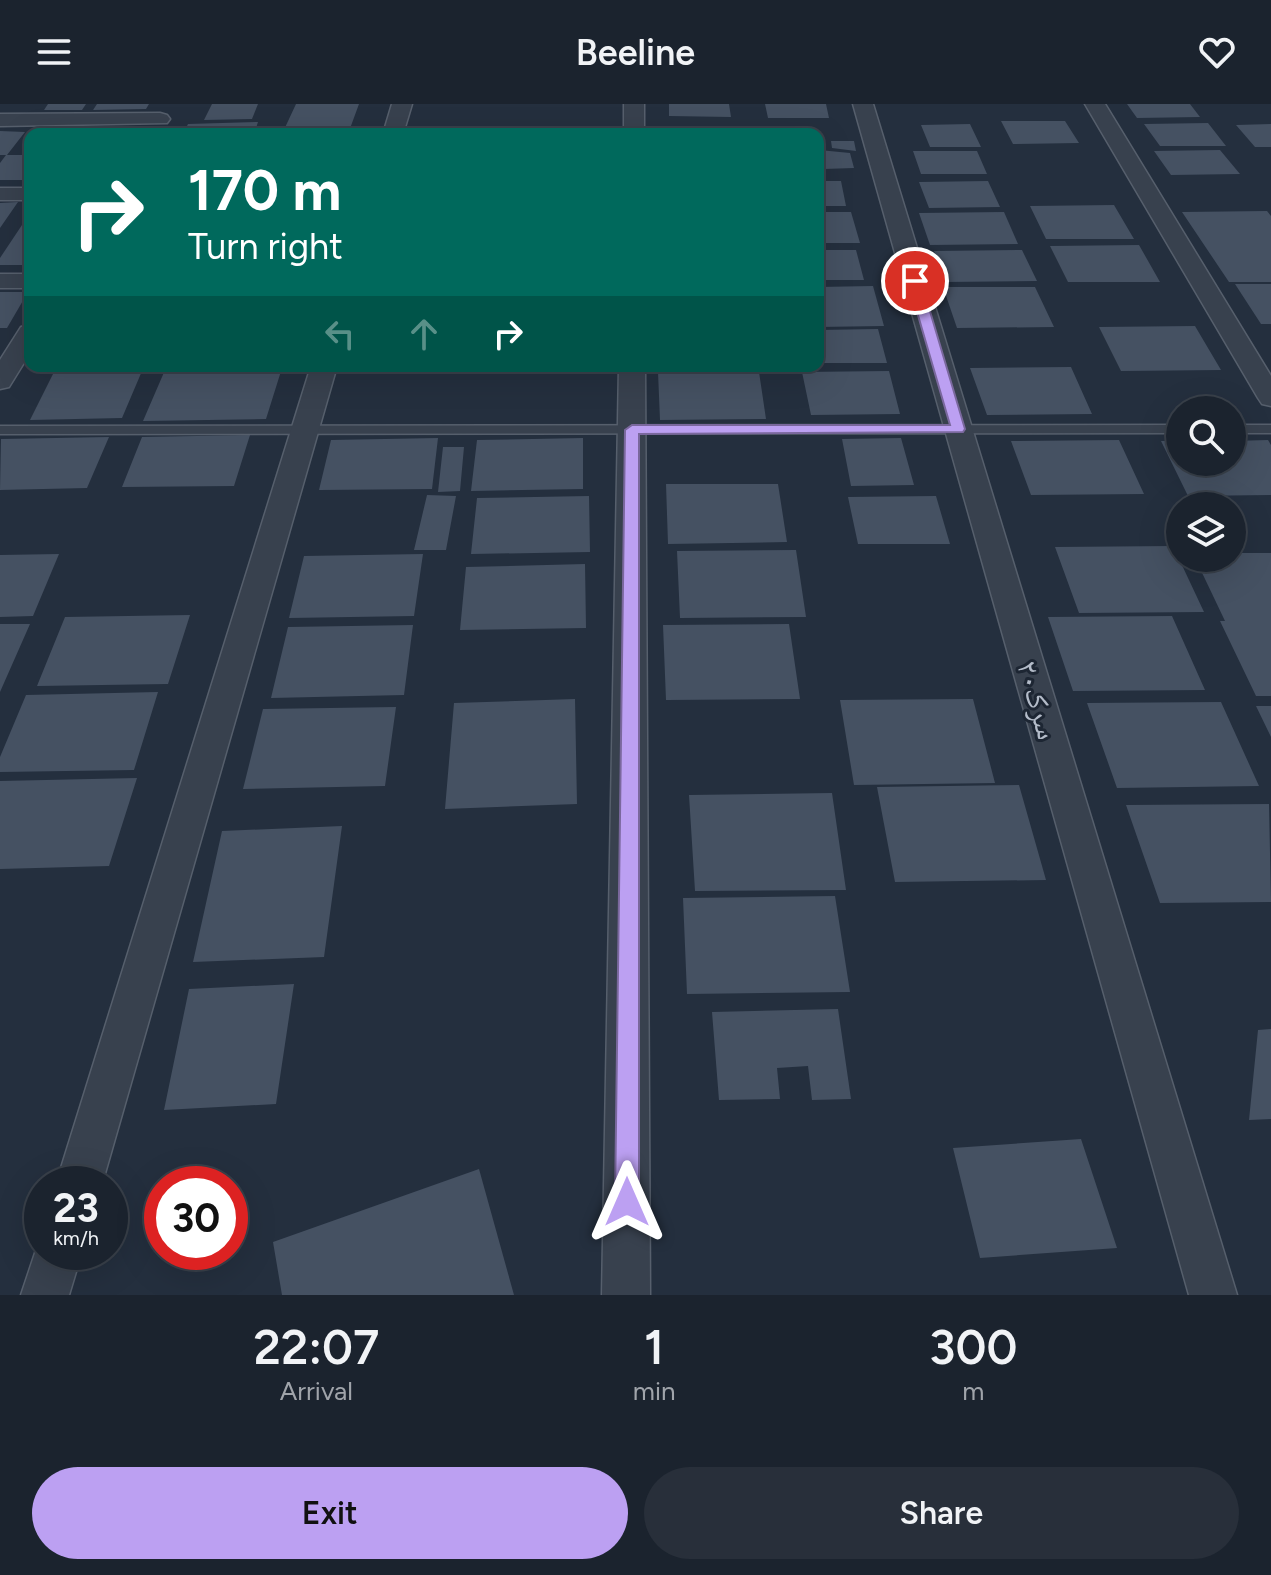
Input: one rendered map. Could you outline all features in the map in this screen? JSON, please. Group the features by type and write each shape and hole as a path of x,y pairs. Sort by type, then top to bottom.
{"street":[{"path":"395,128 402,104"},
{"path":"634,104 634,128"},
{"name":"سرک۲۰","path":"863,104 1213,1295"},
{"path":"1095,104 1271,398"},
{"path":"0,120 160,119"},
{"path":"0,194 24,194"},
{"path":"0,281 24,281"},
{"path":"0,381 24,342"},
{"path":"84,1166 322,372"},
{"path":"626,1295 632,372"},
{"path":"45,1295 53,1270"}],"lane":[{"path":"0,430 1166,429"},
{"path":"1246,429 1271,429"}],"building":[{"path":"48,104 86,104 82,110 44,110"},
{"path":"97,104 149,104 146,109 93,110"},
{"path":"212,104 258,104 252,119 204,120"},
{"path":"296,104 359,104 350,128 285,128"},
{"path":"669,104 729,104 731,117 669,116"},
{"path":"765,104 826,104 829,118 768,118"},
{"path":"1127,104 1190,104 1200,117 1137,118"},
{"path":"1001,121 1065,121 1079,143 1013,144"},
{"path":"258,122 256,128 186,128 188,124"},
{"path":"1208,123 1226,146 1160,146 1144,124"},
{"path":"970,124 981,147 930,147 921,125"},
{"path":"1271,124 1271,147 1255,147 1236,125"},
{"path":"0,131 24,132 7,155 0,155"},
{"path":"831,141 854,141 856,151 832,148"},
{"path":"824,150 850,153 854,168 824,169"},
{"path":"1220,150 1240,174 1171,175 1154,151"},
{"path":"913,151 977,151 987,174 921,174"},
{"path":"6,155 24,155 24,180 0,180 0,163"},
{"path":"824,181 841,181 846,206 824,206"},
{"path":"988,181 1000,207 929,208 919,182"},
{"path":"18,202 0,228 0,203"},
{"path":"1114,205 1134,239 1046,239 1030,206"},
{"path":"1267,211 1271,216 1271,282 1229,282 1182,212"},
{"path":"824,212 851,212 860,243 824,243"},
{"path":"1004,212 1018,244 930,245 919,213"},
{"path":"24,222 24,265 0,265 0,258"},
{"path":"1139,245 1160,282 1068,282 1050,246"},
{"path":"824,250 856,250 864,280 824,280"},
{"path":"1022,250 1037,281 944,282 934,251"},
{"path":"1235,284 1271,284 1271,324 1261,324"},
{"path":"873,286 884,326 824,327 824,287"},
{"path":"943,287 1035,287 1054,327 957,328"},
{"path":"0,292 24,292 24,299 7,328 0,328"},
{"path":"1195,326 1221,370 1121,371 1099,327"},
{"path":"878,329 887,363 824,363 824,330"},
{"path":"1071,367 1092,414 987,415 970,368"},
{"path":"889,371 900,414 811,415 802,372"},
{"path":"54,372 142,372 122,418 30,420"},
{"path":"164,372 281,372 266,419 143,421"},
{"path":"658,372 759,372 766,419 660,420"},
{"path":"250,435 234,486 122,487 142,437"},
{"path":"109,437 87,488 0,490 1,439"},
{"path":"438,438 432,489 319,490 331,440"},
{"path":"583,438 583,489 471,491 477,440"},
{"path":"901,438 914,485 851,486 842,439"},
{"path":"1119,440 1144,494 1031,495 1011,441"},
{"path":"1268,440 1271,445 1271,495 1186,492 1178,476 1246,476 1246,441"},
{"path":"443,447 464,447 460,491 438,492"},
{"path":"666,484 778,484 787,542 668,544"},
{"path":"427,495 456,496 446,550 414,550"},
{"path":"589,496 590,552 471,554 477,498"},
{"path":"936,496 950,544 858,544 848,497"},
{"path":"1166,546 1166,572 1185,572 1204,612 1079,613 1055,547"},
{"path":"796,550 806,617 680,618 677,551"},
{"path":"1246,553 1271,553 1271,696 1256,696 1220,621 1225,621 1202,572 1246,572"},
{"path":"59,554 33,616 0,617 0,555"},
{"path":"423,554 414,616 289,618 304,556"},
{"path":"585,564 586,628 460,630 466,567"},
{"path":"190,615 168,684 37,686 65,617"},
{"path":"1172,616 1205,690 1073,691 1048,617"},
{"path":"0,624 30,624 0,692"},
{"path":"789,624 800,699 666,700 663,625"},
{"path":"413,625 404,695 271,698 288,627"},
{"path":"158,692 134,770 0,772 0,757 26,695"},
{"path":"575,699 577,804 445,809 454,703"},
{"path":"973,699 995,783 854,785 840,700"},
{"path":"1221,702 1259,786 1117,788 1087,703"},
{"path":"1256,706 1271,706 1271,737"},
{"path":"396,707 385,786 243,789 263,709"},
{"path":"137,778 109,866 0,869 0,781"},
{"path":"1019,785 1046,880 895,882 877,787"},
{"path":"832,793 846,890 695,891 689,795"},
{"path":"1269,804 1271,902 1160,903 1126,805"},
{"path":"342,826 324,957 193,962 222,831"},
{"path":"835,896 850,992 687,994 683,898"},
{"path":"294,984 276,1104 164,1110 189,989"},
{"path":"838,1009 851,1099 812,1100 808,1066 777,1068 780,1099 719,1100 712,1012"},
{"path":"1271,1029 1271,1119 1249,1120 1258,1030"},
{"path":"1081,1139 1117,1248 980,1258 953,1148"},
{"path":"479,1169 514,1295 282,1295 273,1242"}],"route":[{"path":"627,1202 632,430 958,429 915,281"}]}
